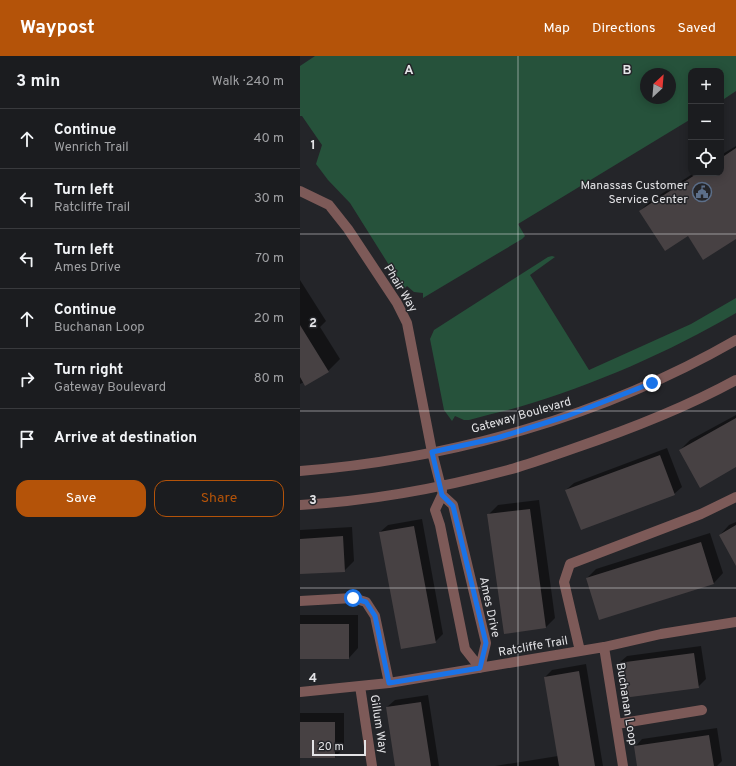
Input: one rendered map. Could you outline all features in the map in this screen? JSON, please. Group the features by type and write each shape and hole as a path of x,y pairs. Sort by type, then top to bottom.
{"street":[{"name":"Phair Way","path":"300,191 329,204 348,229 397,303 407,323 432,452"},
{"name":"Gateway Boulevard","path":"300,471 343,467 432,452 497,438 567,416 652,383 736,340"},
{"path":"300,505 441,490 510,470 644,424 703,398 736,380"},
{"path":"432,452 441,490 435,510 440,525 465,649 480,668"},
{"name":"Ames Drive","path":"441,490 453,506 486,643 480,668"},
{"name":"Ratcliffe Trail","path":"580,651 564,582 570,564 701,514 736,497"},
{"path":"300,601 353,598 366,602 375,616 389,683"},
{"name":"Ratcliffe Trail","path":"300,692 389,683 604,647 661,634 736,622"},
{"name":"Buchanan Loop","path":"604,647 623,766"},
{"name":"Gillum Way","path":"360,686 372,766"},
{"path":"616,724 702,710"}],"green space":[{"path":"315,56 736,56 736,91 724,99 724,68 688,68 688,121 518,224 525,236 522,239 423,298 423,293 414,292 407,286 404,289 350,203 328,180 316,164 322,145 302,116 300,116 300,66"},
{"path":"548,257 555,257 530,275 589,370 691,324 736,298 736,313 658,354 575,389 519,407 469,420 464,420 455,416 452,421 444,410 430,339 434,330"}],"building":[{"name":"Manassas Customer Service Center","path":"736,148 736,239 703,260 688,236 665,251 639,211 693,176 724,176 724,156"},
{"path":"300,325 329,372 305,386 300,377"},
{"path":"736,418 736,467 700,488 679,450"},
{"path":"660,455 675,495 581,530 565,490"},
{"path":"530,509 546,628 504,634 487,514"},
{"path":"736,525 736,566 719,535"},
{"path":"414,526 436,643 401,649 379,532"},
{"path":"343,536 345,572 300,574 300,539"},
{"path":"701,542 714,584 599,620 586,578"},
{"path":"300,624 349,624 349,659 300,659"},
{"path":"694,653 699,688 623,698 618,663"},
{"path":"579,671 595,766 559,766 544,677"},
{"path":"421,702 431,766 395,766 386,707"},
{"path":"300,722 335,722 335,758 300,758"},
{"path":"709,735 714,766 637,766 634,746"}],"place":[{"name":"Manassas Customer Service Center","path":"702,192"}],"route":[{"path":"353,598 366,602 375,616 389,683 480,668 486,643 453,506 442,495 432,452 497,438 567,416 652,383"}]}
